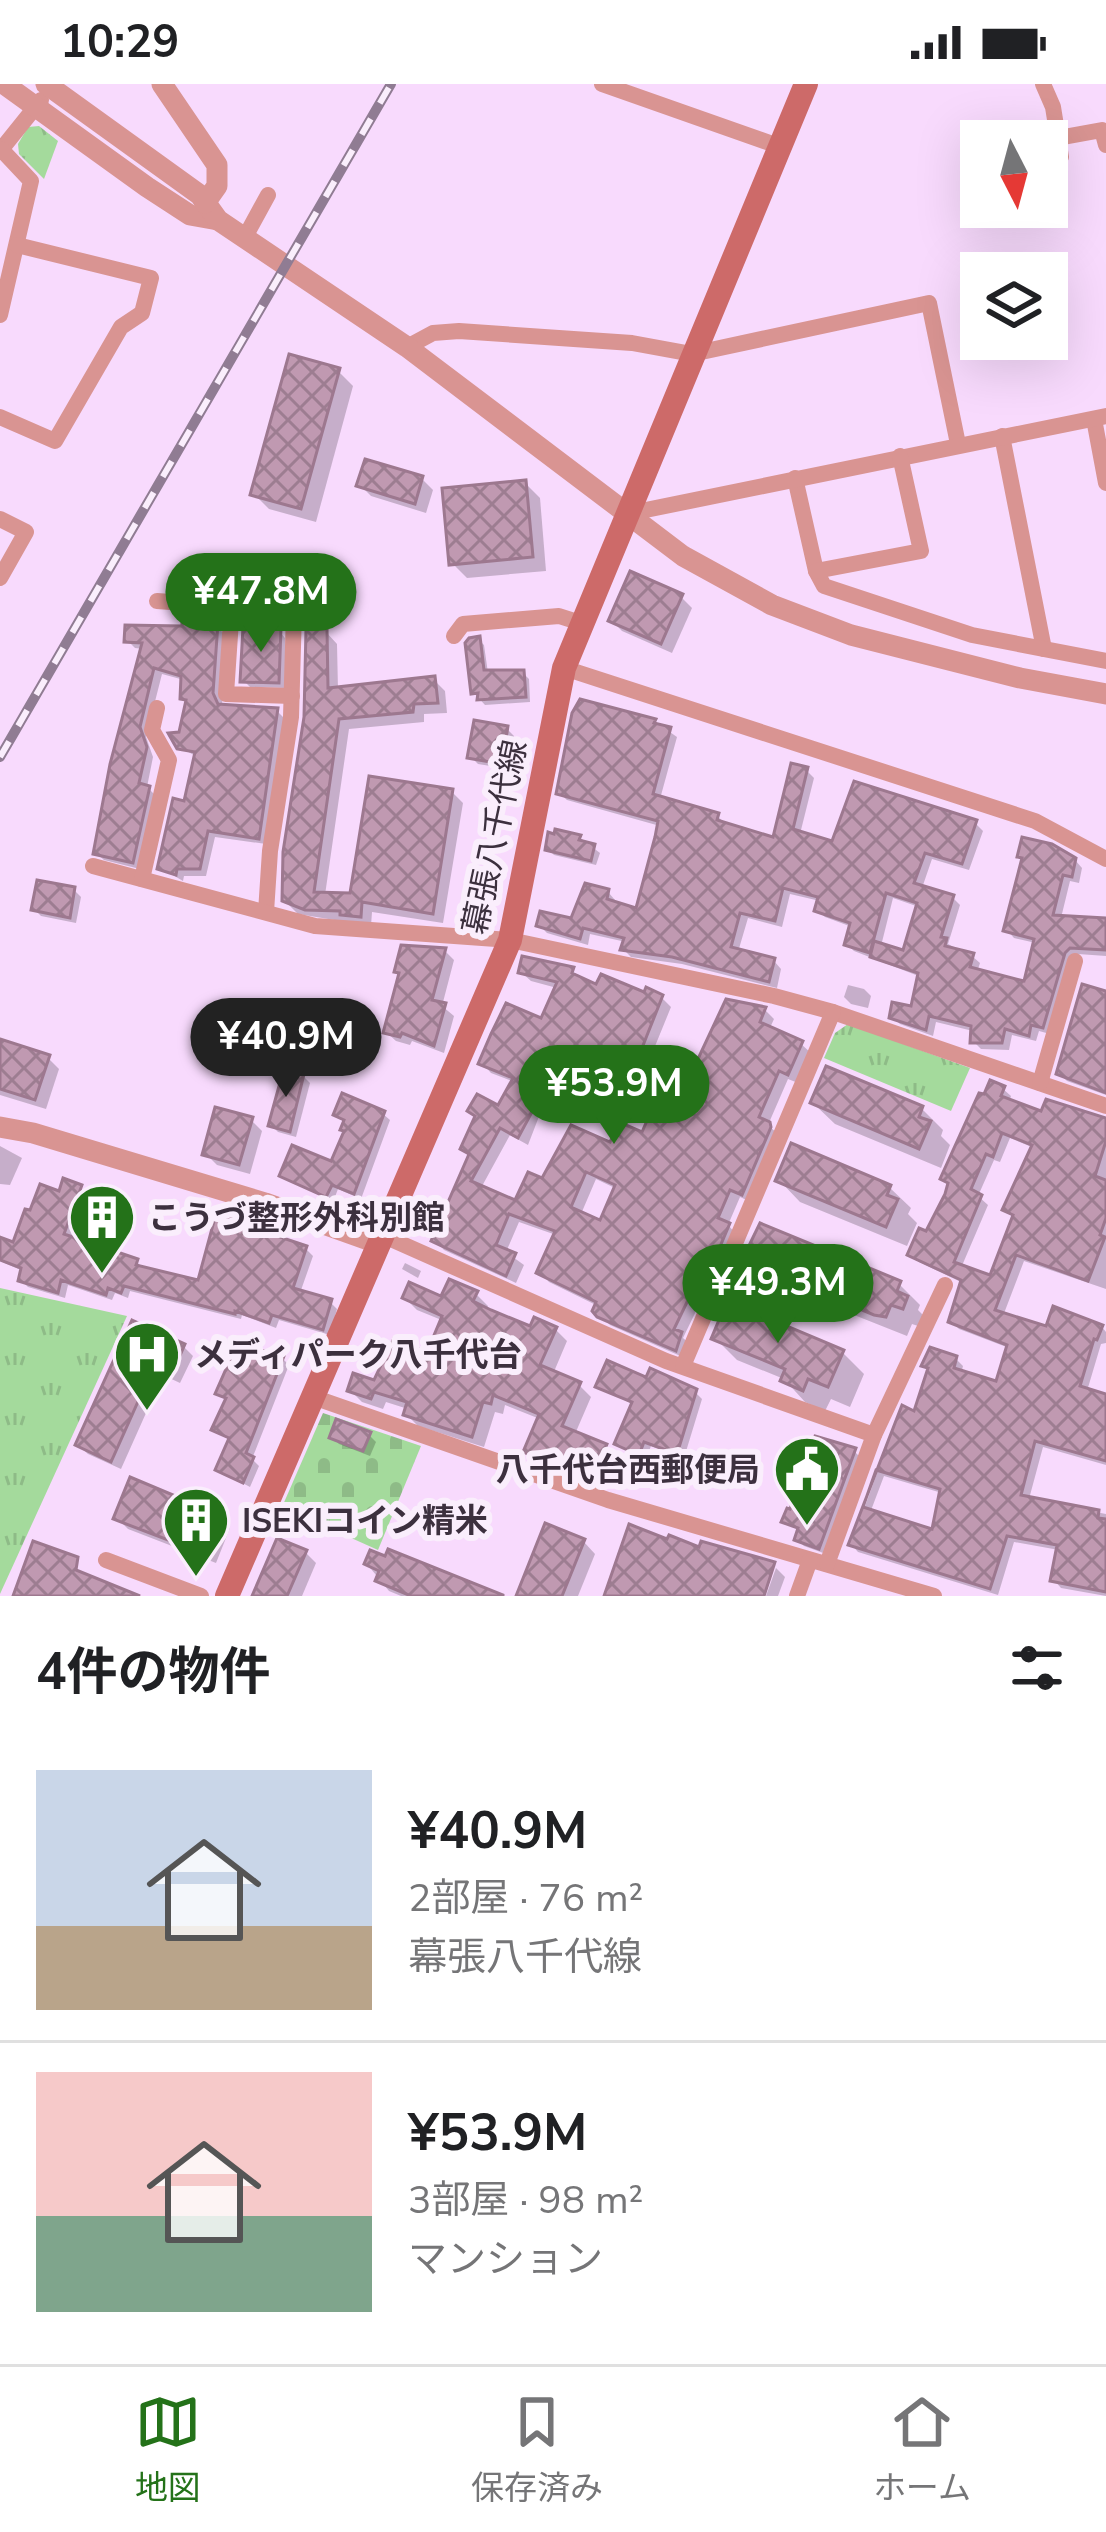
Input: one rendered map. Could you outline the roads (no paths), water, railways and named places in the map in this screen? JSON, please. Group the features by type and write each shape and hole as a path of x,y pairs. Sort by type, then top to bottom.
{"main road":[{"name":"幕張八千代線","path":"227,1596 510,940 564,668 806,84"}],"street":[{"path":"4,84 190,215 211,212"},
{"path":"162,84 217,164 218,186 211,212"},
{"path":"602,84 781,147"},
{"path":"1043,84 1055,120"},
{"path":"0,315 31,181 1,150 48,86 200,194 211,212 244,238 407,346 682,556 772,605 851,635 1020,678 1106,694"},
{"path":"1068,136 1102,130 1106,145"},
{"path":"244,238 268,195"},
{"path":"0,418 55,441 122,327 142,314 151,278 16,245"},
{"path":"407,346 433,333 459,331 632,343 692,354 928,303 958,444"},
{"path":"626,514 1100,418 1106,483"},
{"path":"1002,436 1044,650"},
{"path":"816,571 921,551 900,457"},
{"path":"796,478 816,571 824,586 972,634 1106,661"},
{"path":"0,520 26,532 0,578"},
{"path":"157,601 294,611 292,696 266,912"},
{"path":"232,606 226,694 292,696"},
{"path":"454,636 463,624 559,616 580,622"},
{"path":"564,668 1035,820 1106,859"},
{"path":"142,879 170,760 152,730 157,708"},
{"path":"93,866 315,926 510,940 833,1012 1106,1106"},
{"path":"1040,1083 1075,961"},
{"path":"683,1366 833,1012"},
{"path":"0,1127 34,1133 382,1240 683,1366 874,1435"},
{"path":"797,1596 818,1562 945,1285"},
{"path":"313,1397 608,1500 934,1596"},
{"path":"106,1560 201,1596"}],"railway":[{"path":"0,757 391,84"}],"place":[{"name":"こうづ整形外科別館","path":"102,1276"},
{"name":"メディパーク八千代台","path":"147,1413"},
{"name":"八千代台西郵便局","path":"807,1528"},
{"name":"ISEKIコイン精米","path":"196,1579"}]}
